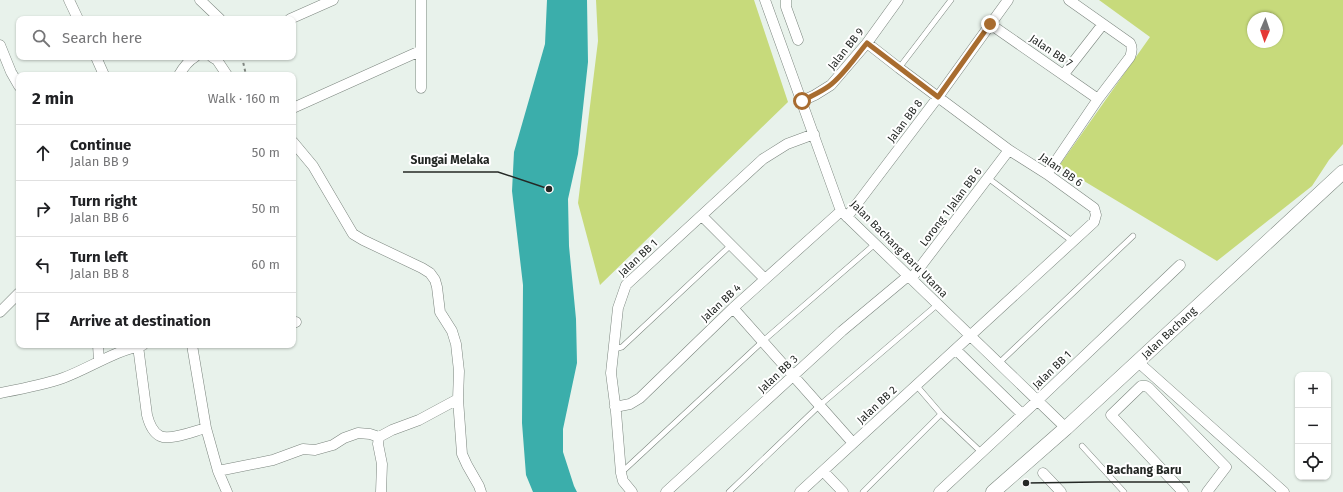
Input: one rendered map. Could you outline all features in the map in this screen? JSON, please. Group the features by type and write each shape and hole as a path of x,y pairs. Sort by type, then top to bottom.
{"street":[{"path":"69,0 77,16"},
{"path":"200,0 217,16"},
{"path":"296,16 333,0"},
{"path":"420,88 421,0"},
{"name":"Jalan Bachang Baru Utama","path":"765,0 844,214 1066,428"},
{"path":"786,0 786,8 798,40"},
{"name":"Jalan BB 9","path":"802,101 831,85 867,43 898,0"},
{"name":"Jalan BB 8","path":"844,214 938,97 1008,0"},
{"path":"1046,174 1098,99 1130,57 1133,47 1130,43 1070,0"},
{"name":"Jalan BB 7","path":"990,24 1098,99"},
{"path":"1064,74 1103,24"},
{"name":"Jalan BB 6","path":"867,43 1009,150 1094,208 1096,215 1094,222 971,336"},
{"path":"0,45 16,81"},
{"path":"296,107 420,51"},
{"path":"97,60 103,72"},
{"path":"181,72 191,60"},
{"path":"217,60 225,72"},
{"name":"Jalan BB 1","path":"632,492 623,481 621,473 616,407 611,373 618,308 626,285 763,159 787,144 814,134"},
{"path":"296,146 313,166 353,234 422,268 435,280 440,312 452,331 456,344 459,371 458,399 462,454 466,465 481,492"},
{"name":"Lorong 1 Jalan BB 6","path":"910,277 1009,150"},
{"name":"Jalan Bachang","path":"994,492 1138,362 1343,172"},
{"name":"Jalan BB 4","path":"616,407 630,404 640,398 765,278 844,214"},
{"path":"702,216 765,278"},
{"name":"Jalan BB 1","path":"938,492 1038,400 1180,265"},
{"name":"Jalan BB 3","path":"666,492 842,331 910,277"},
{"path":"0,312 16,296"},
{"path":"733,308 853,443"},
{"name":"Jalan BB 2","path":"800,492 971,336"},
{"path":"98,348 99,361"},
{"path":"0,393 64,378 99,361 135,348"},
{"path":"141,348 146,415 150,426 159,436 169,438 206,428"},
{"path":"193,348 206,428 218,471 227,492"},
{"path":"956,350 1022,414"},
{"path":"1138,362 1284,492"},
{"path":"1183,492 1111,414 1141,386 1146,386 1226,467 1207,492"},
{"path":"218,471 273,460 303,449 315,450 333,445 344,438 358,433 370,434 379,437 392,430 419,420 458,399"},
{"path":"379,437 378,444 382,464 381,492"},
{"path":"823,471 843,492"},
{"path":"1043,473 1061,492"}],"lane":[{"path":"899,68 951,0"},
{"path":"988,178 1072,241"},
{"path":"999,363 1133,236"},
{"path":"614,349 622,347 732,244"},
{"path":"621,473 762,341 875,244"},
{"path":"729,492 820,405 938,304"},
{"path":"916,385 941,414 981,452"},
{"path":"863,492 941,414"},
{"path":"1082,446 1124,492"}],"path":[{"path":"243,60 245,72"}],"green space":[{"path":"596,0 754,0 788,102 600,285 578,203 598,41"},
{"path":"1099,0 1343,0 1343,144 1329,160 1312,186 1217,261 1059,166 1150,37"}],"water":[{"path":"547,0 587,0 588,62 578,154 568,199 569,246 576,319 577,363 563,429 563,452 577,492 533,492 526,475 522,423 523,285 512,191 514,152 545,44"}],"place":[{"name":"Sungai Melaka","path":"549,189"},
{"name":"Bachang Baru","path":"1026,483"}],"route":[{"path":"802,101 831,85 867,43 938,97 990,24"}]}
